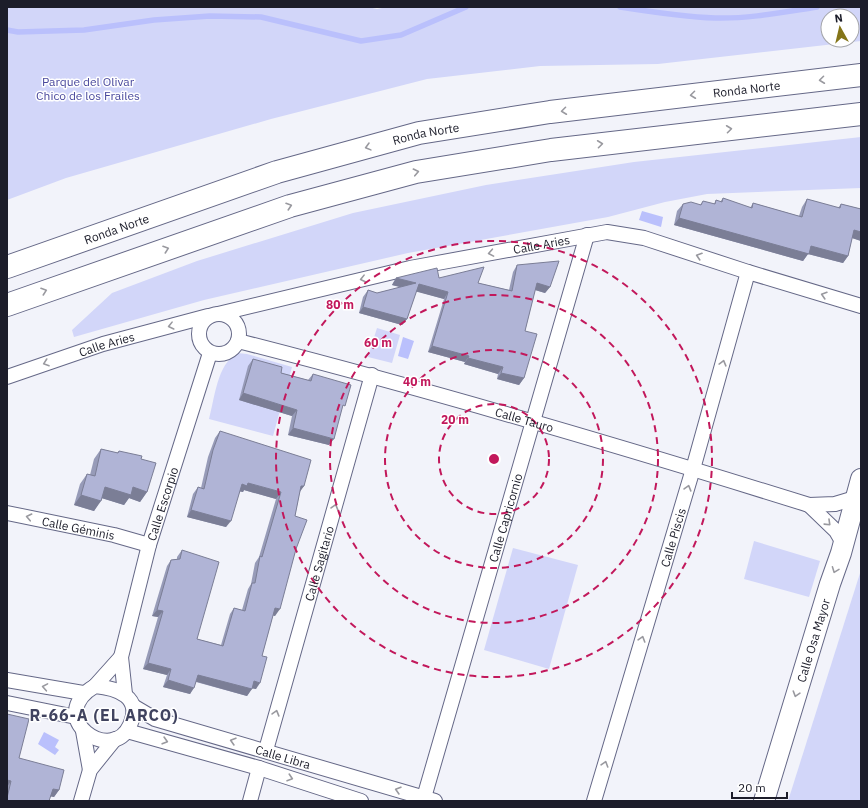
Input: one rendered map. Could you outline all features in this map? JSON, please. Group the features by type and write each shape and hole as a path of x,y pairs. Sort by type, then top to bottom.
{"highway":[{"name":"Ronda Norte","path":"7,267 277,172 419,133 550,112 861,75"},
{"path":"7,305 290,206 416,172 551,150 861,114"}],"main road":[{"name":"Calle Osa Mayor","path":"764,801 843,543 861,479"}],"street":[{"name":"Calle Aries","path":"7,377 103,344 213,315 410,268 608,232 644,238 748,272 861,306"},
{"name":"Calle Capricornio","path":"428,800 532,421 587,235"},
{"name":"Calle Piscis","path":"594,801 693,469 748,272"},
{"path":"213,315 229,316 234,321 239,334 238,340 235,346 224,354 210,353 201,344 199,338 200,326 213,315"},
{"name":"Calle Tauro","path":"238,340 532,421 809,505 835,504 855,498"},
{"name":"Calle Escorpio","path":"121,657 149,545 210,353"},
{"name":"Calle Sagitario","path":"266,750 372,376"},
{"name":"Calle Tauro","path":"809,505 836,531 843,543"},
{"name":"Calle Géminis","path":"7,513 114,535 149,545"},
{"path":"90,770 83,731 76,717 76,706 89,690 121,657"},
{"path":"81,801 90,770 115,739 127,731 133,719 121,657"},
{"path":"7,680 89,690 111,687 129,700"},
{"name":"Calle Libra","path":"129,700 155,719 266,750 428,800"},
{"path":"7,703 76,717"},
{"path":"83,731 97,740 115,739"},
{"name":"Calle Libra","path":"127,731 259,768 361,801"},
{"path":"250,801 259,768"}],"green space":[{"name":"Parque del Olivar Chico de los Frailes","path":"7,7 368,7 377,9 387,7 861,7 861,41 860,8 820,8 820,46 658,64 540,66 427,79 271,119 66,178 7,200"},
{"path":"861,137 861,188 707,194 665,202 608,217 408,253 204,300 74,337 72,330 112,293 197,261 353,213 486,185 634,162"},
{"path":"377,328 400,335 392,363 368,357"},
{"path":"237,353 247,354 292,367 273,436 209,419 221,373 230,358"},
{"path":"754,541 820,561 809,597 744,579"},
{"path":"513,548 578,565 549,669 484,650"},
{"path":"861,570 861,801 788,801"}],"water":[{"path":"642,211 663,217 661,227 639,220"},
{"path":"403,337 414,341 408,359 398,356"},
{"path":"44,732 59,740 55,747 59,750 55,755 38,744"}],"building":[{"path":"723,198 752,208 753,203 802,217 807,199 840,208 841,204 861,209 861,232 854,230 848,256 811,246 809,254 679,218 683,204 691,202 701,205 703,201 715,204 716,200 722,202"},
{"path":"559,261 550,287 537,283 525,331 537,334 524,378 501,373 503,367 468,358 469,356 432,346 448,292 419,284 407,319 363,307 368,290 377,293 416,283 396,278 437,268 439,278 484,267 478,283 512,291 517,265"},
{"path":"253,359 282,367 281,373 311,381 313,374 351,385 345,406 343,405 334,439 293,428 297,410 243,393"},
{"path":"220,431 311,460 304,486 301,486 295,516 307,520 296,549 280,609 275,608 262,656 267,657 260,683 254,681 252,689 198,675 194,688 168,680 171,669 148,663 163,611 157,610 171,560 180,559 182,550 219,562 197,639 223,646 234,608 245,611 252,583 255,583 260,556 262,557 281,492 248,483 247,486 242,484 231,521 191,510 198,487 204,489 213,450"},
{"path":"101,449 142,456 141,459 156,463 147,492 133,487 131,495 105,487 101,501 81,495 87,474 95,476"},
{"path":"7,714 29,719 19,758 64,770 59,790 53,789 49,801 7,801 11,781 7,780"}],"waterway":[{"path":"7,30 18,32 84,30 154,20 210,16 261,17 361,41 401,35 466,7"},
{"path":"620,7 680,15 728,18 766,15 817,7"}],"district":[{"name":"R-66-A (EL ARCO)","path":"104,715"}]}
